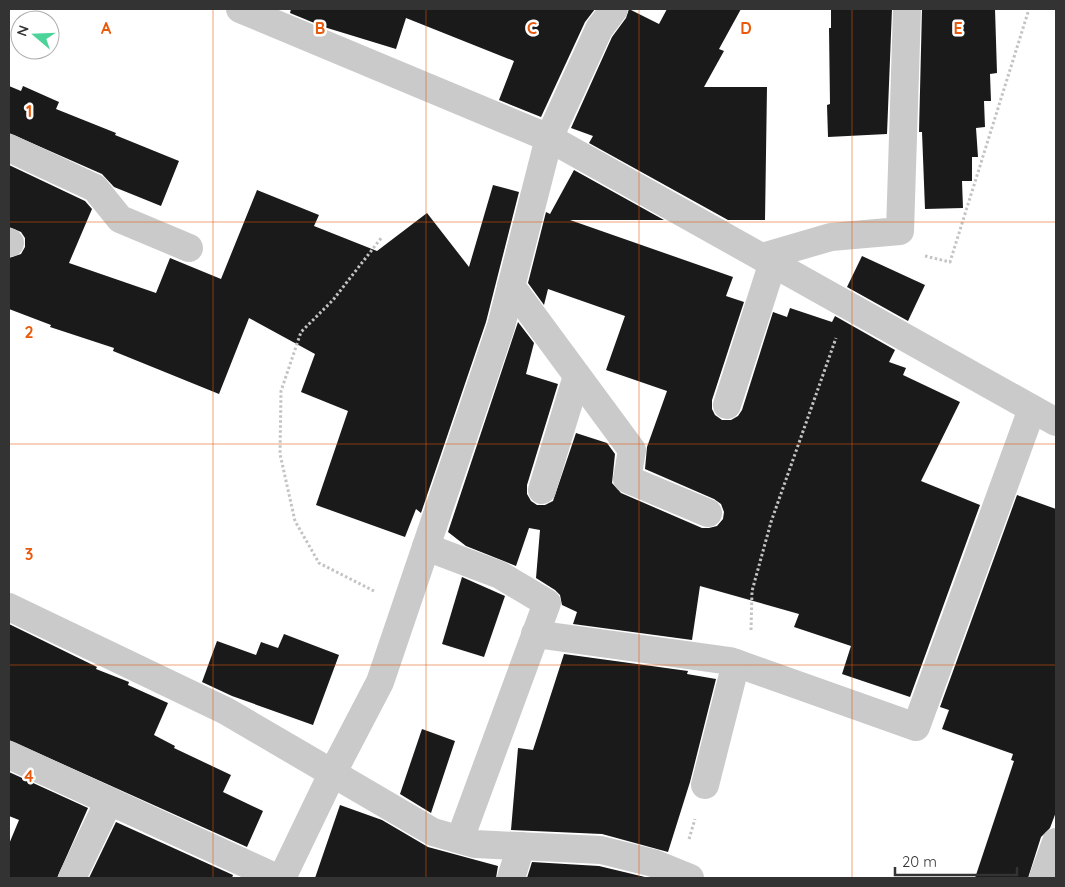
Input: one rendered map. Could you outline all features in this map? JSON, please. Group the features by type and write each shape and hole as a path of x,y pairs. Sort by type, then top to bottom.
{"street":[{"path":"240,9 548,138 1056,422"},
{"path":"282,878 332,774 380,682 501,326 548,138 599,29 614,9"},
{"path":"767,260 831,237 900,230 907,10"},
{"path":"9,148 95,188 120,218 189,248"},
{"path":"727,405 767,260"},
{"path":"511,286 632,450 627,479 708,513"},
{"path":"542,490 577,376"},
{"path":"535,634 743,666 916,727 1032,409"},
{"path":"426,547 500,575 547,603 460,839"},
{"path":"9,607 226,711 433,832 475,844 601,850 651,871 685,876"},
{"path":"705,785 743,666"},
{"path":"9,755 277,878"},
{"path":"72,878 109,801"},
{"path":"1043,878 1056,842"},
{"path":"511,878 521,846"}],"path":[{"path":"900,230 923,255 950,262 1029,9"},
{"path":"382,237 333,300 301,332 281,391 280,454 295,521 319,563 406,607"},
{"path":"743,666 752,591 771,522 848,304"},
{"path":"685,876 705,785"}],"building":[{"path":"291,9 595,9 585,22 541,117 499,100 514,61 406,18 396,49 324,27 290,13"},
{"path":"629,9 659,24 667,9 741,9 719,49 724,51 704,87 767,87 765,220 728,220 589,143 593,136 571,128 612,37 626,18"},
{"path":"831,9 892,9 887,134 828,137 827,105 830,104 829,28 831,28"},
{"path":"922,9 995,9 997,73 990,74 991,101 984,101 985,127 976,128 978,157 972,157 972,181 962,181 963,208 925,209 922,132 919,132"},
{"path":"9,86 21,91 23,86 59,102 56,109 179,161 161,206 114,187 102,174 9,133"},
{"path":"9,165 85,201 92,209 69,263 156,293 170,258 221,279 257,190 319,215 314,226 377,251 427,213 469,267 493,185 519,192 486,322 421,513 416,509 405,537 316,505 348,411 301,392 315,354 249,318 219,394 113,351 114,348 50,327 51,325 9,309 9,258 21,254 25,247 25,238 21,232 9,227"},
{"path":"574,170 664,220 570,220 733,277 726,296 744,302 712,400 712,409 715,415 722,420 731,420 738,416 742,410 773,312 787,317 790,308 832,322 835,316 895,350 889,362 906,368 903,375 960,402 921,481 980,505 910,697 842,674 851,646 794,627 799,614 700,586 692,640 573,624 577,612 562,605 560,595 536,578 540,530 529,528 516,566 466,546 448,532 518,322 534,343 526,374 558,384 527,485 527,494 531,501 537,505 545,505 553,501 576,433 607,443 615,454 612,483 621,493 702,528 717,526 723,519 724,512 721,504 714,499 645,469 647,447 667,391 606,370 625,316 548,289 544,305 528,283 546,212 550,214"},
{"path":"862,256 925,285 908,321 847,287"},
{"path":"1017,495 1056,509 1056,812 1050,828 1041,837 1028,878 975,878 1014,761 1011,760 1013,754 942,729 949,710 940,707"},
{"path":"462,577 505,596 484,657 442,644"},
{"path":"9,624 97,667 96,669 129,682 128,685 168,703 154,735 175,746 174,748 231,775 223,792 263,811 247,847 9,740"},
{"path":"284,634 339,655 313,725 232,696 202,682 217,641 256,655 261,642 278,648"},
{"path":"564,654 688,671 687,674 716,679 690,782 668,852 602,834 511,830 518,748 533,750"},
{"path":"422,729 455,741 431,813 400,794"},
{"path":"9,772 88,808 57,878 9,878 9,844 19,820 9,816"},
{"path":"340,805 382,820 428,847 498,866 496,878 315,878"},
{"path":"116,822 233,875 232,878 89,878"},
{"path":"532,862 599,866 649,878 527,878"}]}
